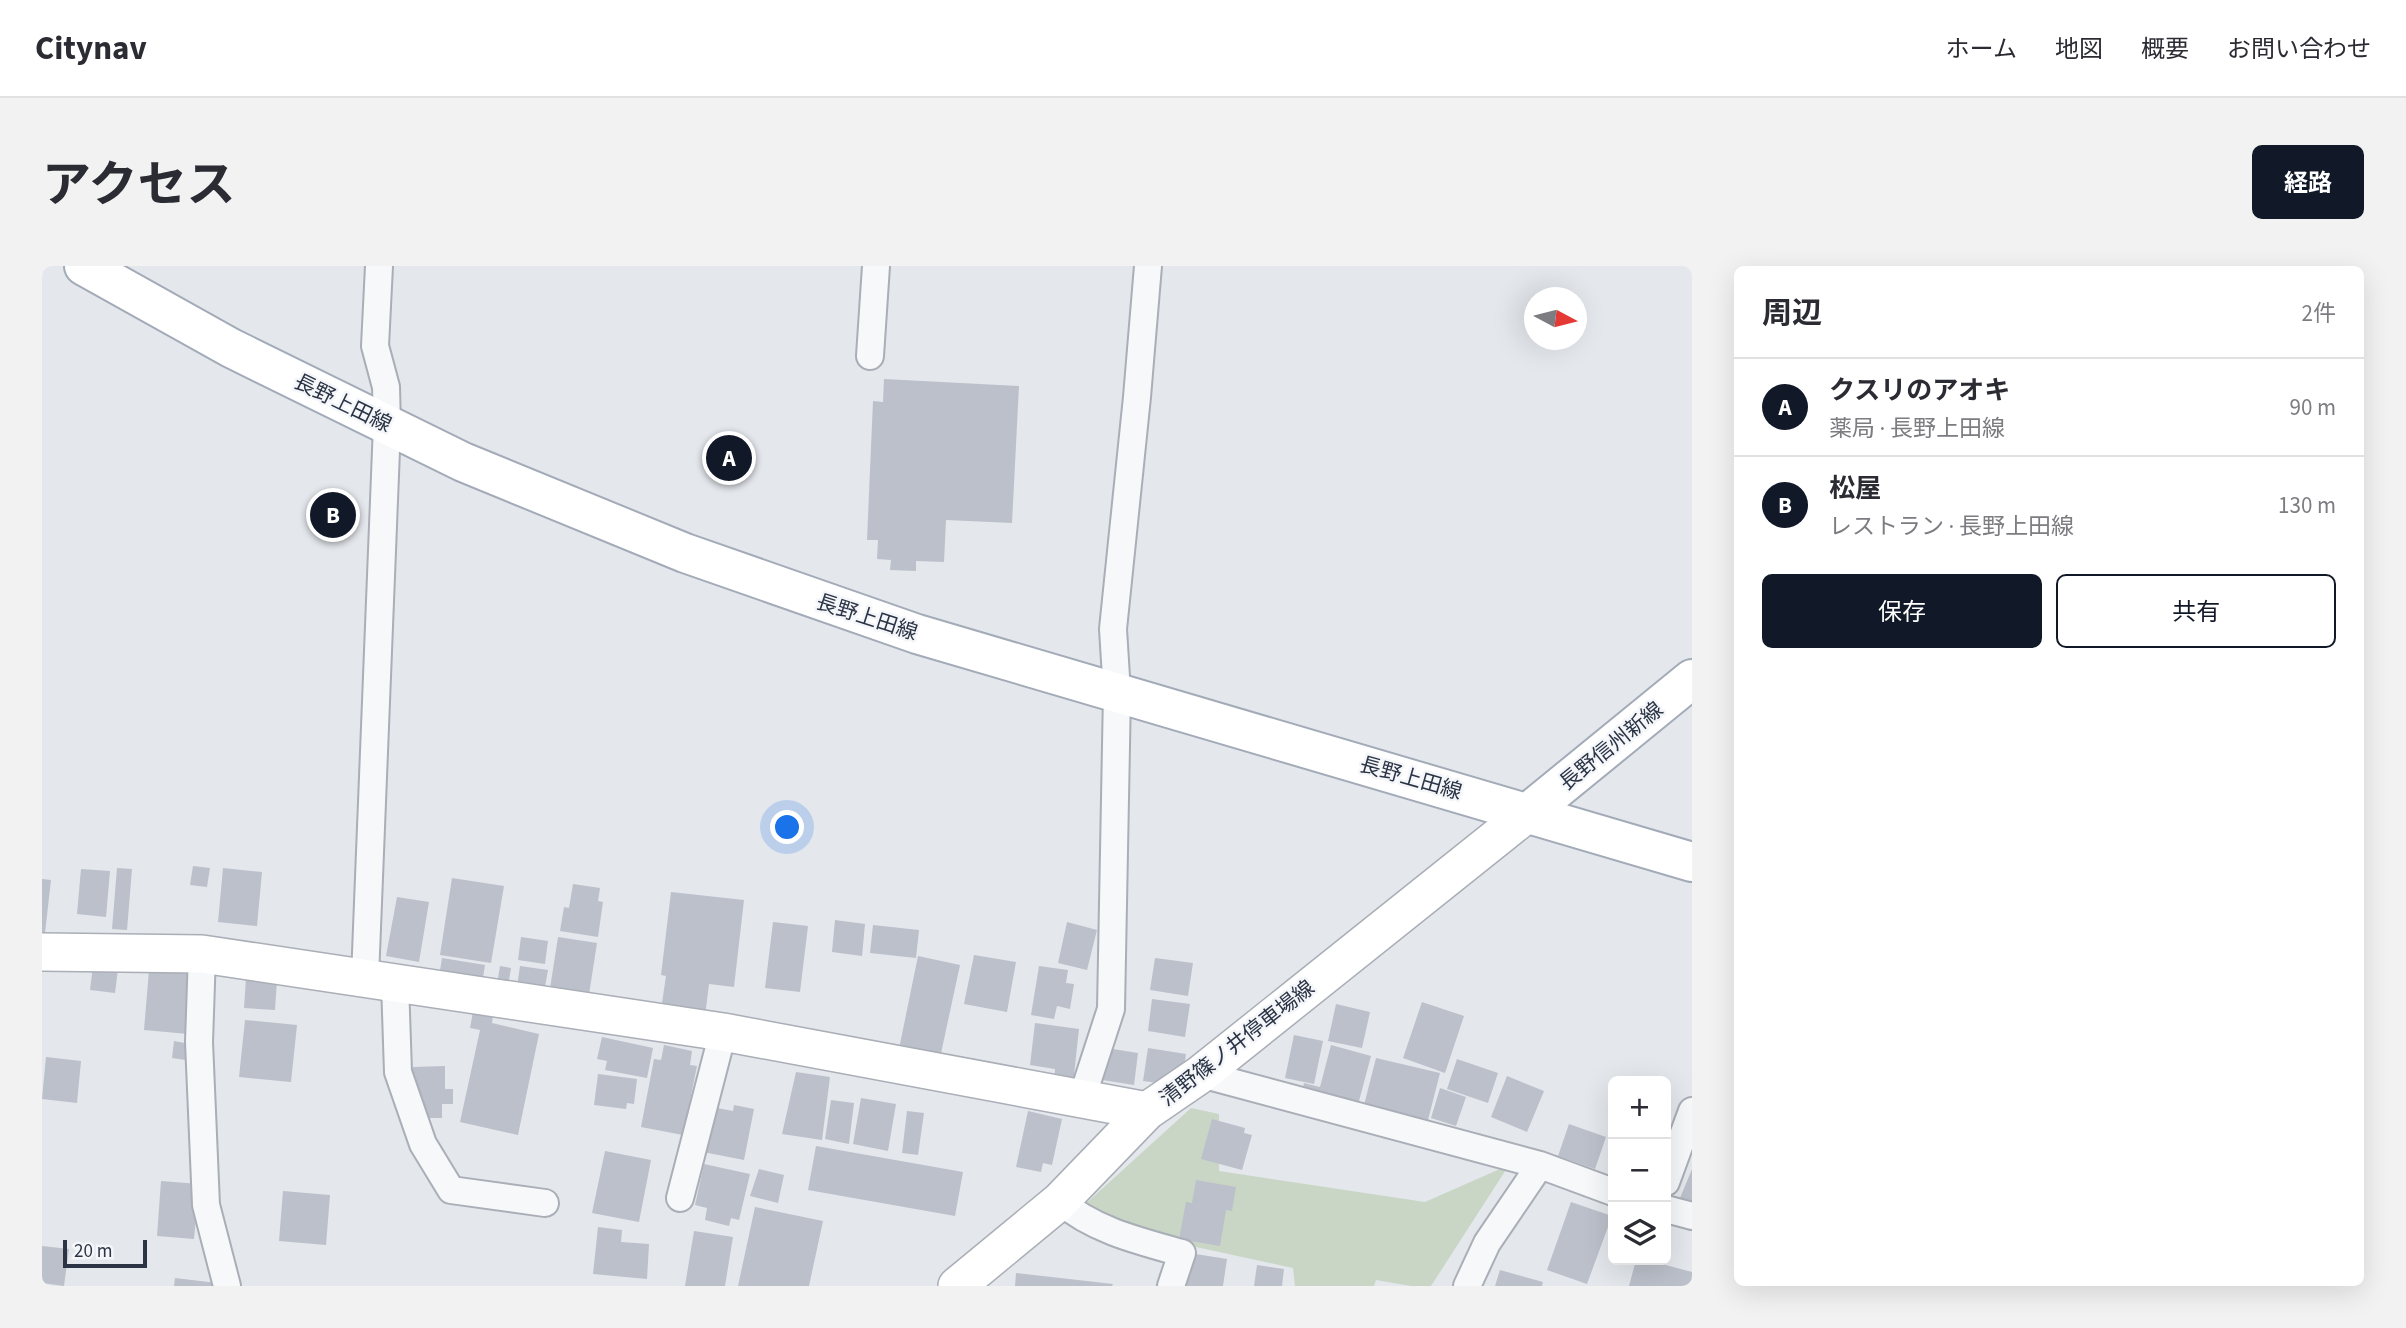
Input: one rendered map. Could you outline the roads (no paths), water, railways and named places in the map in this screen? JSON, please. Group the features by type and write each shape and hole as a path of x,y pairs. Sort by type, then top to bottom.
{"main road":[{"name":"長野上田線","path":"84,266 231,348 463,462 674,549 917,634 1692,862"},
{"name":"長野信州新線","path":"1529,812 1692,679"}],"street":[{"path":"379,266 375,346 386,387 387,425 380,981 398,1072 423,1144 451,1190 545,1203"},
{"path":"870,356 876,266"},
{"path":"1082,1098 1111,1009 1117,693 1113,629 1148,266"},
{"name":"清野篠ノ井停車場線","path":"957,1286 1060,1200 1147,1111 1201,1074 1529,812"},
{"path":"42,952 202,954 723,1032 1147,1111"},
{"path":"202,954 199,1042 206,1205 227,1286"},
{"path":"680,1198 723,1032"},
{"path":"1201,1074 1540,1165 1608,1190"},
{"path":"1671,1168 1692,1111"},
{"path":"1467,1286 1487,1243 1540,1165"},
{"path":"1060,1200 1076,1215 1133,1239 1182,1253 1171,1286"},
{"path":"1671,1210 1692,1216"}],"place":[{"name":"クスリのアオキ","path":"729,458"},
{"name":"松屋","path":"333,515"}]}
